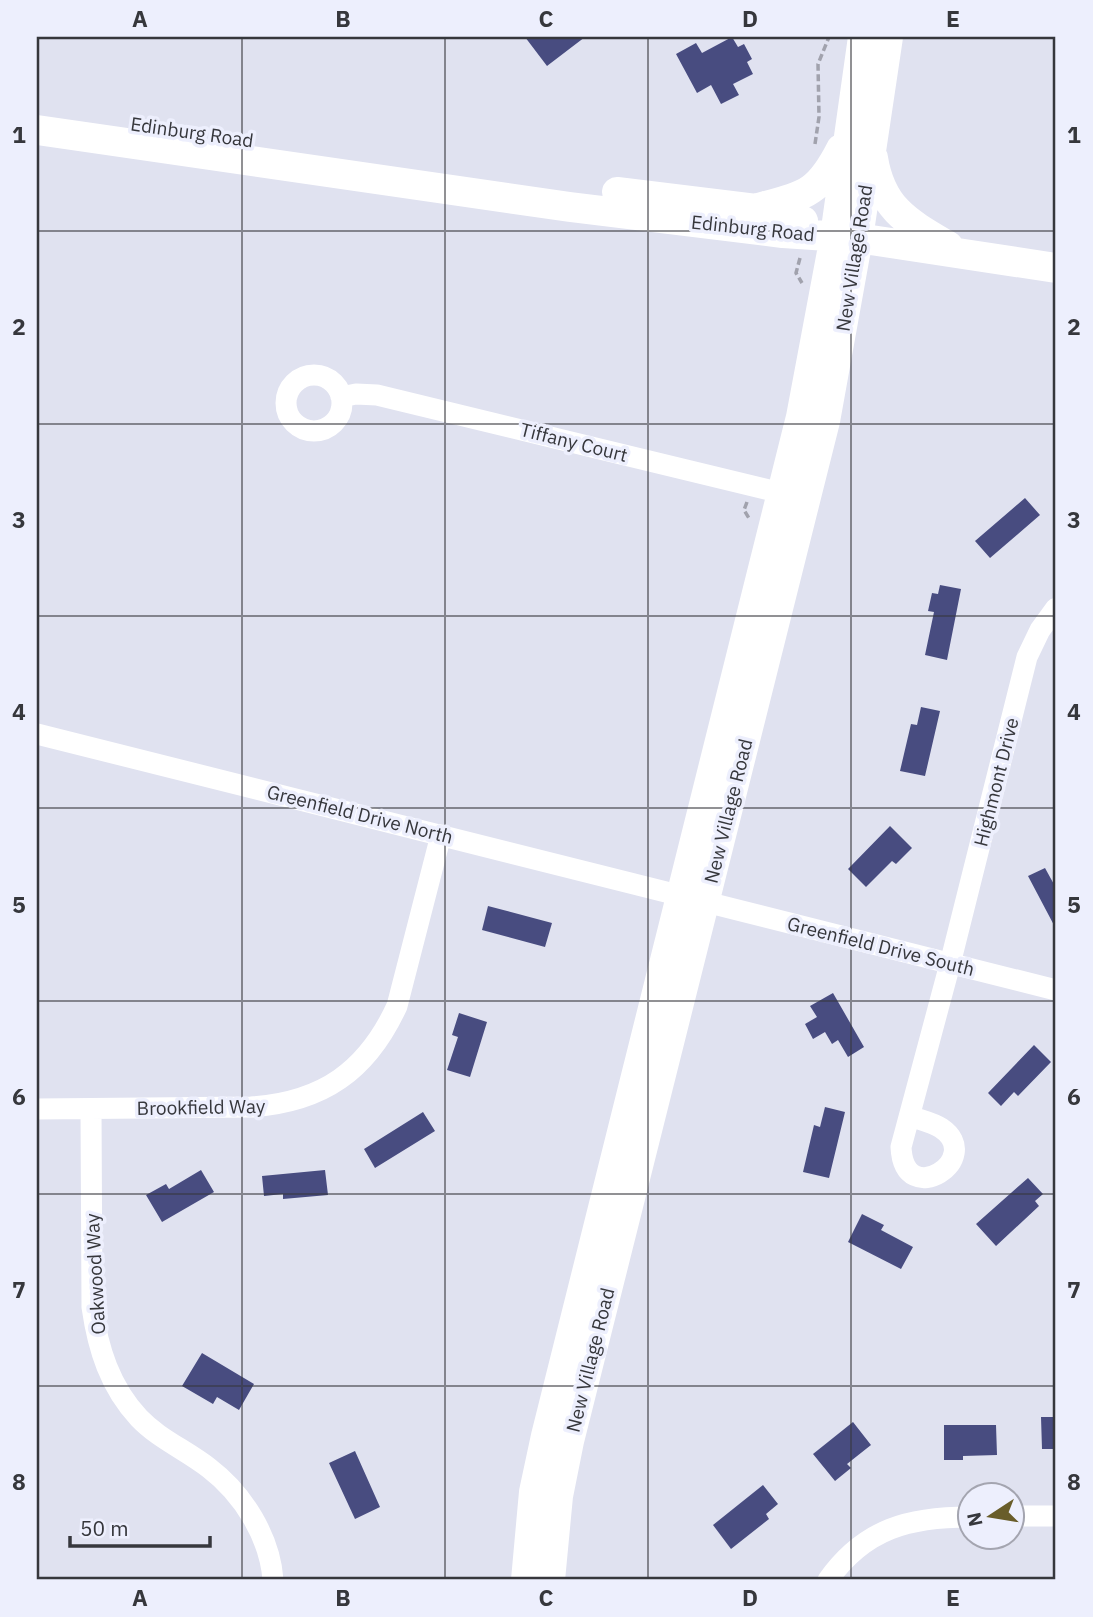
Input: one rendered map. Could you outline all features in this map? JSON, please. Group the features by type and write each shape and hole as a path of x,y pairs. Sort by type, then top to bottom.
{"main road":[{"name":"New Village Road","path":"861,137 863,37"},
{"name":"New Village Road","path":"550,1580 558,1496 569,1441 694,898 794,496 801,417 846,237 861,137 888,37"},
{"name":"Edinburg Road","path":"37,109 573,187 773,211 846,237"},
{"name":"Edinburg Road","path":"37,130 570,207 783,233 846,237 1056,268"},
{"path":"757,209 799,196 821,183 861,137 873,160 880,187 888,202 923,231 957,252"},
{"name":"New Village Road","path":"526,1580 534,1492 546,1436 694,898"}],"street":[{"name":"Tiffany Court","path":"341,397 356,394 377,395 794,496"},
{"name":"Highmont Drive","path":"910,1116 1027,657 1040,630 1056,608"},
{"name":"Greenfield Drive North","path":"37,733 694,898"},
{"name":"Brookfield Way","path":"37,1109 278,1105 304,1098 351,1072 386,1030 397,1006 441,835"},
{"name":"Greenfield Drive South","path":"694,898 1056,990"},
{"name":"Oakwood Way","path":"91,1109 92,1307 96,1337 105,1366 120,1395 139,1418 159,1436 208,1467 232,1488 263,1538 272,1566 273,1580"},
{"path":"1026,1516 1056,1516"},
{"path":"828,1580 858,1548 880,1534 906,1523 934,1517 956,1517"}],"building":[{"path":"525,37 585,37 547,66"},
{"path":"732,37 738,47 744,44 752,59 747,62 753,74 733,84 739,95 721,104 711,85 697,93 676,54 696,43 702,53"},
{"path":"1025,498 1040,515 990,558 975,541"},
{"path":"940,585 961,589 947,660 925,655 934,612 928,611 932,593 938,594"},
{"path":"921,707 940,711 925,776 900,771 911,724 917,725"},
{"path":"890,826 912,848 896,864 892,861 866,887 848,869"},
{"path":"1045,868 1056,888 1056,929 1028,876"},
{"path":"488,906 552,923 545,947 482,930"},
{"path":"833,993 864,1047 848,1057 838,1040 832,1044 825,1032 813,1039 805,1024 817,1017 810,1006"},
{"path":"459,1013 487,1022 470,1077 447,1070 458,1037 452,1035"},
{"path":"1034,1045 1051,1062 1018,1096 1014,1092 1001,1106 988,1093"},
{"path":"825,1107 845,1112 829,1178 803,1172 814,1125 820,1127"},
{"path":"423,1112 435,1131 375,1168 364,1149"},
{"path":"201,1170 214,1192 162,1222 146,1195 166,1184 169,1189"},
{"path":"325,1170 328,1195 283,1199 283,1194 264,1196 262,1176"},
{"path":"1028,1178 1043,1194 1035,1201 1039,1206 996,1246 976,1224"},
{"path":"862,1214 884,1225 881,1230 913,1247 901,1269 848,1242"},
{"path":"202,1353 254,1384 239,1410 217,1397 213,1404 182,1386"},
{"path":"1041,1417 1056,1417 1056,1449 1042,1449"},
{"path":"853,1422 871,1445 847,1464 851,1468 835,1481 813,1454"},
{"path":"944,1425 996,1425 997,1455 963,1456 963,1460 944,1460"},
{"path":"355,1451 380,1507 355,1519 329,1463"},
{"path":"763,1485 778,1504 766,1514 769,1519 731,1549 713,1525"}]}
